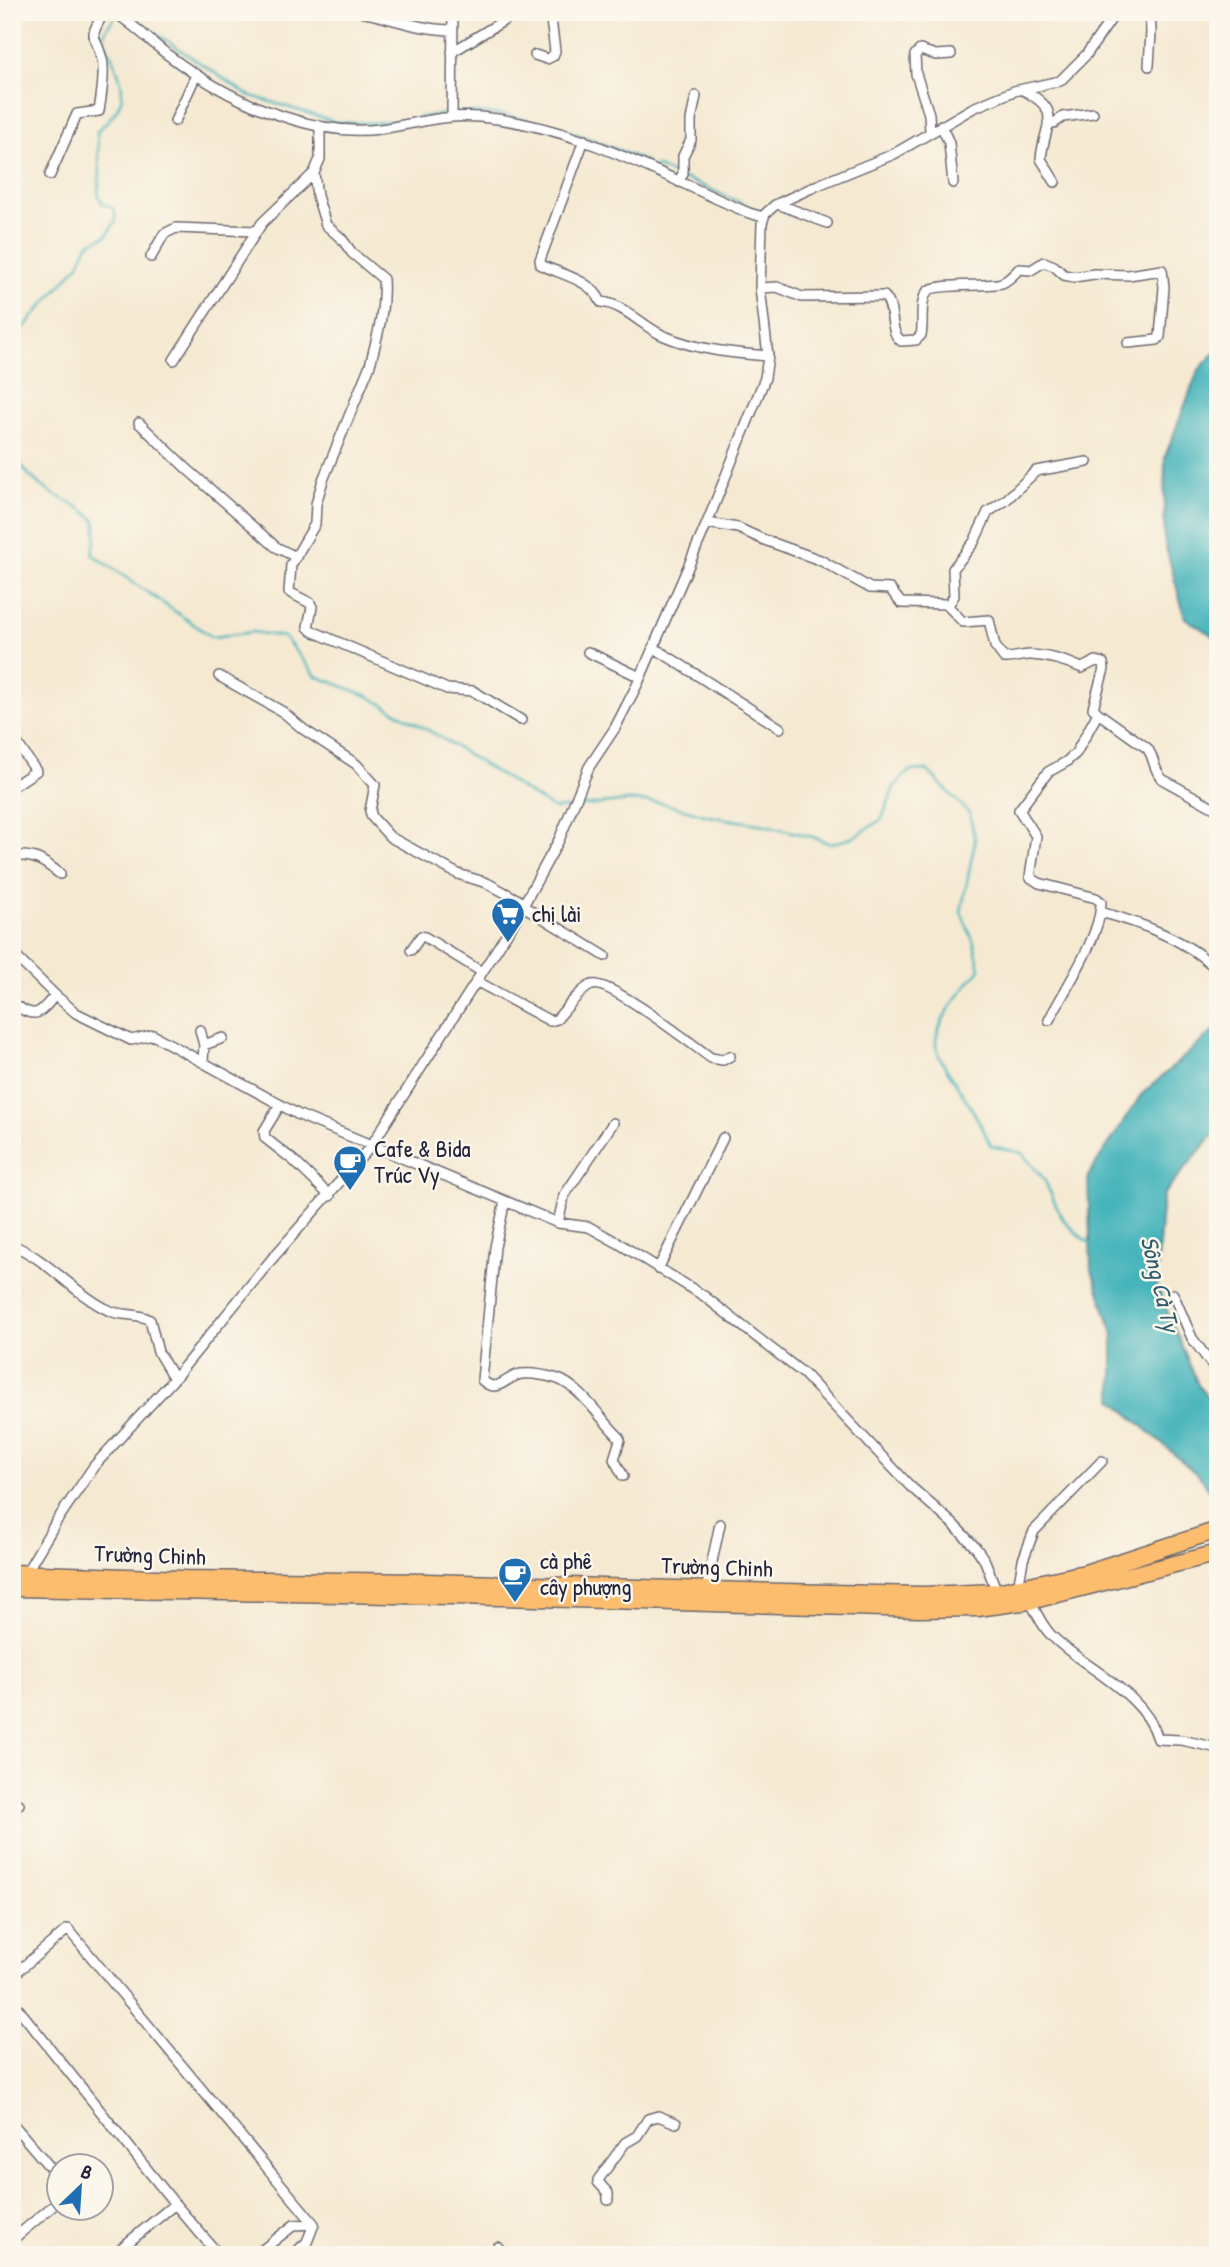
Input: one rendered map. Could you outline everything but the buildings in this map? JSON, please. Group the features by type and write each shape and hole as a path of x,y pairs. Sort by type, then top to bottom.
{"highway":[{"name":"Trường Chinh","path":"19,1573 923,1595 997,1592 1018,1588 1085,1573 1218,1530"},
{"name":"Trường Chinh","path":"12,1588 501,1597 919,1609 978,1608 1030,1601 1218,1553"}],"street":[{"path":"50,175 77,114 99,111 103,62 93,34 104,12"},
{"path":"114,12 196,75 245,102 283,117 320,126 370,130 451,109 584,140 763,217"},
{"path":"362,12 383,15 412,25 452,30"},
{"path":"451,109 453,12"},
{"path":"452,52 513,15 530,12"},
{"path":"535,55 547,59 553,56 555,51 550,12"},
{"path":"12,1588 19,1573 90,1471 174,1379 271,1260 330,1196 371,1146 524,905 559,840 589,767 615,728 640,677 759,394 768,356 760,288 763,217 778,204 882,160 992,99 1063,78 1090,50 1116,12"},
{"path":"1149,66 1150,12"},
{"path":"930,132 929,114 916,74 915,55 920,50 936,55 951,54"},
{"path":"175,121 196,75"},
{"path":"1023,90 1045,103 1048,123 1041,159 1055,182"},
{"path":"679,182 683,173 682,159 691,140 691,120 696,96"},
{"path":"1048,123 1063,117 1093,113"},
{"path":"941,125 949,143 953,183"},
{"path":"320,126 320,153 314,173 317,196 326,225 342,239 352,253 383,279 383,315 370,365 323,480 316,504 315,524 291,565 289,592 310,603 312,607 307,627 313,631 447,689 473,691 521,720"},
{"path":"584,140 540,260 541,265 587,285 597,292 601,302 618,306 640,324 670,339 693,347 768,356"},
{"path":"174,360 256,231 314,173"},
{"path":"778,204 827,223"},
{"path":"151,257 164,234 176,228 256,231"},
{"path":"760,288 777,287 803,297 884,296 889,301 896,337 901,341 916,340 921,335 924,297 930,288 998,284 1008,280 1019,269 1031,270 1044,262 1064,275 1074,277 1094,274 1128,275 1163,270 1160,337 1157,340 1128,343"},
{"path":"139,423 276,547 296,557"},
{"path":"948,605 954,596 953,569 974,542 988,512 1006,500 1039,469 1087,463"},
{"path":"707,523 738,528 820,560 870,587 890,589 901,603 948,605 965,623 989,620 995,646 1004,657 1030,654 1068,661 1082,667 1096,661 1102,662 1104,669 1093,708 1147,748 1155,771 1162,779 1218,810"},
{"path":"653,647 780,728"},
{"path":"588,652 640,677"},
{"path":"219,676 284,712 303,729 356,764 375,785 370,811 390,837 458,874 487,883 605,956"},
{"path":"1049,1020 1084,955 1100,912 1101,902 1096,898 1040,883 1030,877 1036,836 1019,810 1048,772 1076,753 1098,713"},
{"path":"12,787 36,771 15,740"},
{"path":"12,857 38,857 60,874"},
{"path":"1100,912 1131,920 1158,933 1197,953 1218,971"},
{"path":"411,950 421,936 425,937 482,972"},
{"path":"12,953 72,1010 126,1038 133,1040 153,1035 280,1105 371,1146 558,1223 589,1227 704,1296 804,1374 910,1486 953,1524 985,1561 997,1592"},
{"path":"476,981 550,1021 557,1019 590,986 597,985 629,999 711,1058 723,1060 730,1056"},
{"path":"20,1007 29,1014 35,1014 55,995"},
{"path":"200,1030 204,1045 203,1061"},
{"path":"204,1045 223,1038"},
{"path":"280,1105 264,1131 265,1138 293,1160 330,1196"},
{"path":"558,1223 564,1196 613,1123"},
{"path":"658,1269 723,1138"},
{"path":"505,1201 495,1247 482,1380 487,1385 496,1387 520,1374 560,1380 572,1386 618,1436 620,1440 614,1463 623,1476"},
{"path":"12,1245 28,1252 107,1310 150,1320 158,1352 174,1379"},
{"path":"1173,1294 1192,1338 1218,1373"},
{"path":"1018,1588 1023,1560 1034,1531 1102,1461"},
{"path":"706,1590 720,1524"},
{"path":"1030,1601 1050,1634 1128,1696 1155,1727 1158,1739 1181,1740 1218,1748"},
{"path":"12,1976 68,1929 314,2224"},
{"path":"12,2001 174,2204 219,2255"},
{"path":"608,2200 608,2193 598,2179 625,2143 637,2136 650,2117 658,2116 676,2123"},
{"path":"12,2123 46,2163"},
{"path":"113,2255 174,2204"},
{"path":"12,2240 46,2212"},
{"path":"256,2255 294,2225 314,2224"},
{"path":"293,2255 307,2242 314,2224"}],"water":[{"path":"1218,349 1218,639 1185,618 1164,540 1165,457 1198,371"},
{"name":"Sông Cà Ty","path":"1218,1027 1218,1129 1163,1195 1156,1284 1199,1387 1218,1409 1218,1505 1202,1479 1113,1400 1113,1334 1091,1267 1088,1176 1141,1095"}],"waterway":[{"path":"124,12 248,95 337,122 407,120"},
{"path":"12,341 79,264 88,244 107,235 116,220 114,209 102,203 98,193 100,173 97,131 115,113 122,97 120,79 104,40 106,30 116,15"},
{"path":"417,118 447,113 476,113 534,121 591,139 646,162"},
{"path":"655,166 678,176"},
{"path":"684,178 755,209"},
{"path":"12,452 39,484 96,522 92,554 212,637 254,632 284,637 316,676 368,696 435,734 554,809 568,808"},
{"path":"575,807 629,801 662,803 708,816 765,825 831,844 854,837 882,819 894,787 909,771 927,770 970,814 975,841 961,912 974,943 980,969 945,1015 937,1036 937,1051 991,1146 1022,1153 1044,1179 1062,1218 1093,1245"}],"place":[{"name":"chị lài","path":"508,944"},
{"name":"Cafe & Bida Trúc Vy","path":"350,1192"},
{"name":"cà phê cây phượng","path":"515,1604"}]}
